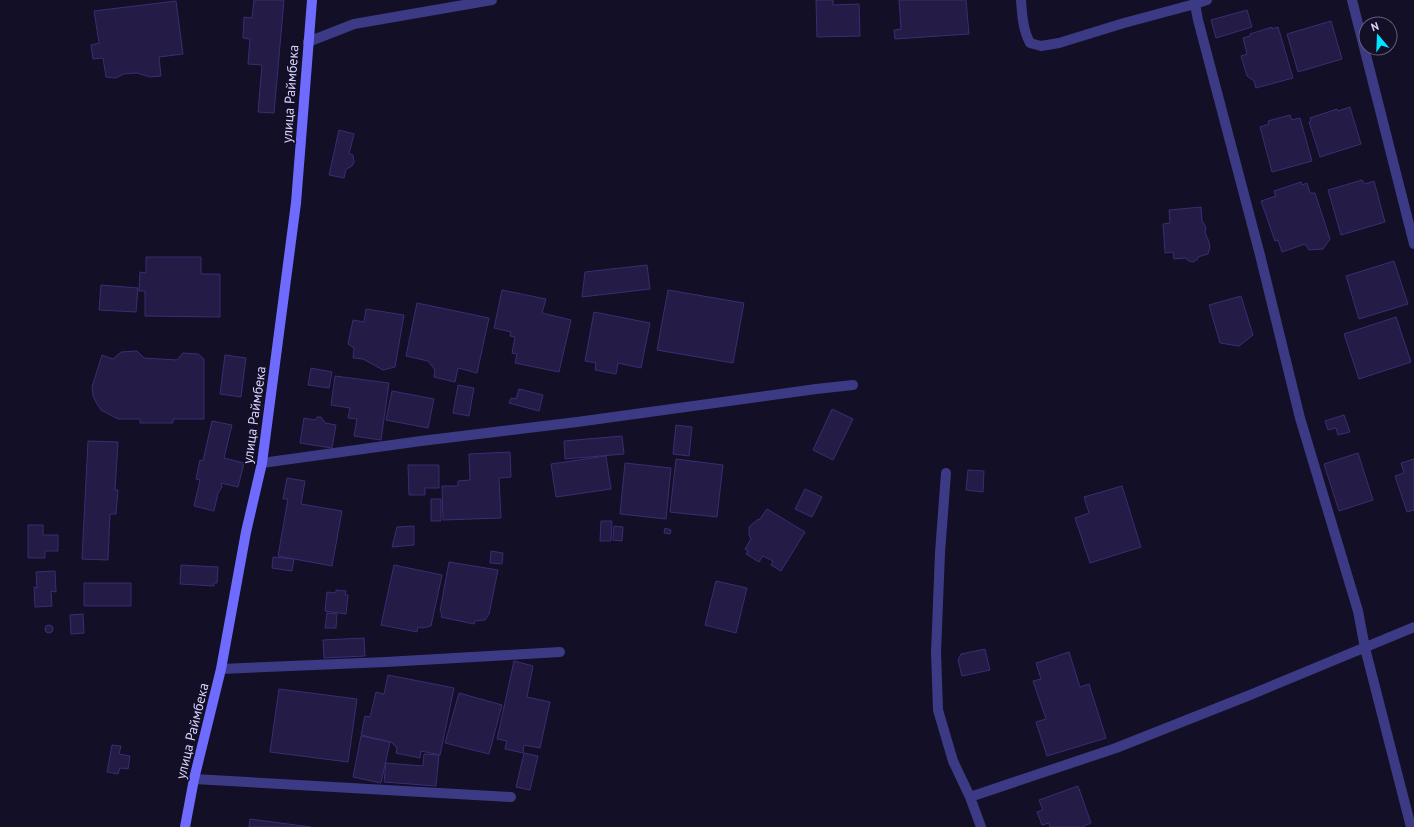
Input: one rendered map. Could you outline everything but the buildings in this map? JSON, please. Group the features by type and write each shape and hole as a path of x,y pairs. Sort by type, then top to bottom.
{"street":[{"name":"улица Раймбека","path":"185,827 194,779 221,669 246,532 262,463 296,203 312,0"},
{"path":"308,42 354,24 492,0"},
{"path":"1020,0 1026,36 1030,43 1041,46 1059,43 1207,0"},
{"path":"1352,0 1414,244"},
{"path":"1195,4 1260,255 1300,418 1358,611 1365,648 1411,827"},
{"path":"262,463 853,385"},
{"path":"946,474 940,553 936,652 938,710 953,761 970,797 981,827"},
{"path":"970,797 1116,748 1414,627"},
{"path":"221,669 386,662 560,652"},
{"path":"194,779 511,797"}]}
